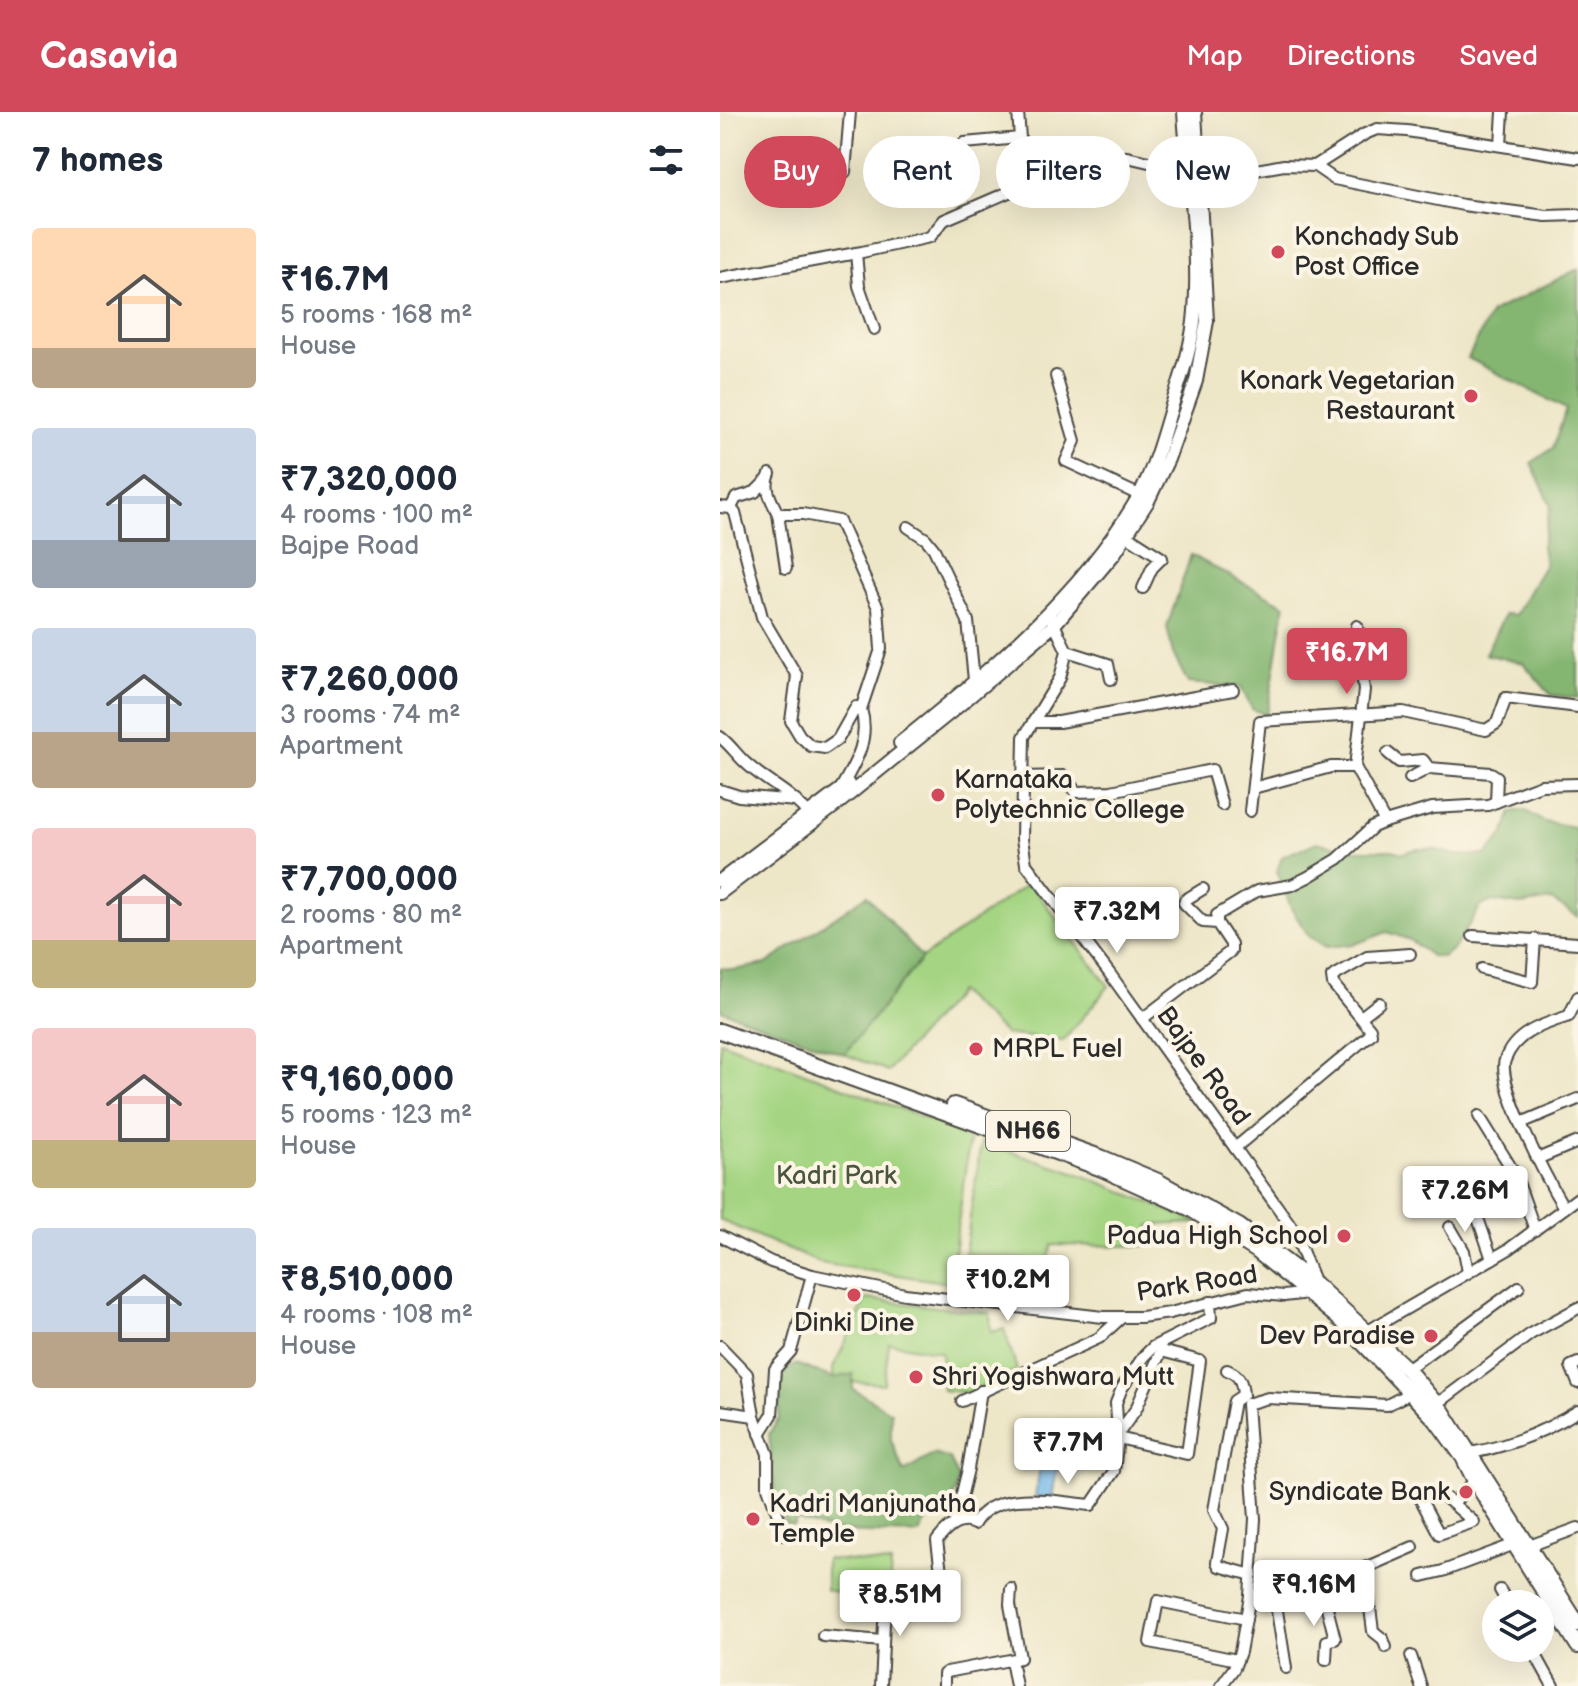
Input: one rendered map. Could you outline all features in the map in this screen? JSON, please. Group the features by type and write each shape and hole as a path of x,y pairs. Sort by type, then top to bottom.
{"highway":[{"name":"NH66","path":"720,1021 1103,1158 1158,1181 1239,1226 1366,1332 1407,1369 1437,1404 1471,1453 1578,1646"},
{"name":"NH66","path":"720,1031 1102,1169 1154,1191 1189,1208 1312,1289 1436,1420 1463,1457 1475,1481 1578,1624"}],"main road":[{"path":"1184,112 1188,136"},
{"path":"1194,136 1195,112"},
{"path":"720,893 750,873 974,680 1052,619 1139,495 1175,397 1191,338 1195,312 1194,208"},
{"path":"720,881 957,707 1052,619 1114,554 1148,501 1168,459 1196,381 1203,346 1207,296 1197,208"}],"street":[{"path":"847,148 850,112"},
{"path":"980,142 1020,138 1018,112"},
{"path":"1501,145 1503,112"},
{"path":"1315,166 1377,129 1578,158"},
{"path":"720,278 930,237 944,220 1086,156 1127,157 1146,161"},
{"path":"1259,169 1284,165 1315,166 1334,179 1463,205 1546,216 1578,215"},
{"path":"856,253 859,286 874,329"},
{"path":"1056,376 1075,441 1066,461 1139,495"},
{"path":"786,568 778,514 768,492 768,478 755,492 736,498 726,508 735,513 762,617 797,676 791,721 811,746 825,748 838,739 856,707 861,709"},
{"path":"778,514 803,514 839,521 878,608 881,649 861,709 864,739 859,757 835,798"},
{"path":"908,527 926,539 934,549 968,621 974,680"},
{"path":"1126,535 1162,558 1152,568 1143,588"},
{"path":"1052,619 1067,651 1108,664 1111,679"},
{"path":"1357,626 1364,690 1355,767 1385,822"},
{"name":"Bajpe Road","path":"1067,651 1060,678 1024,737 1022,839 1026,864 1142,1019 1298,1237 1312,1289"},
{"path":"1033,722 1059,722 1233,690"},
{"path":"1250,811 1260,721 1403,712 1486,730 1497,723 1506,698 1578,707"},
{"path":"720,737 748,765 798,802 809,815"},
{"path":"1388,753 1399,762 1423,760 1429,768"},
{"path":"1253,788 1331,767 1355,767"},
{"path":"1410,778 1429,768 1495,775 1496,802"},
{"path":"1023,777 1064,776 1076,792 1111,791 1212,770 1222,805"},
{"path":"1142,1019 1231,951 1231,944 1217,923 1217,915 1257,891 1292,885 1338,859 1373,827 1432,808 1496,802 1541,785 1578,784"},
{"path":"720,790 739,796 798,802"},
{"path":"1203,889 1184,903 1203,922 1217,923"},
{"path":"1473,936 1578,943"},
{"path":"1482,969 1532,982 1535,939"},
{"path":"1235,1148 1371,1034 1333,984 1332,977 1367,957 1410,954"},
{"path":"1564,1208 1537,1159 1503,1073 1504,1061 1514,1043 1528,1032 1569,1016 1578,997"},
{"path":"1361,1017 1379,1003"},
{"path":"1521,1123 1578,1099"},
{"path":"1479,1116 1515,1174 1535,1230"},
{"path":"1537,1159 1578,1142"},
{"path":"1471,1198 1492,1259"},
{"path":"1366,1332 1492,1259 1578,1198"},
{"path":"1450,1227 1464,1251 1468,1272"},
{"name":"Park Road","path":"720,1236 771,1262 812,1275 905,1294 1122,1317 1170,1313 1248,1293 1284,1296 1312,1289"},
{"path":"760,1434 772,1415 775,1369 791,1351 812,1275"},
{"path":"1407,1369 1519,1287"},
{"path":"955,1522 974,1524 979,1516 1006,1501 1091,1505 1114,1471 1118,1436 1116,1403 1122,1388 1143,1357 1162,1341 1211,1318 1210,1302"},
{"path":"1437,1404 1532,1333 1578,1308"},
{"path":"962,1401 1099,1338 1122,1317"},
{"path":"720,1346 747,1374 754,1416 768,1454 768,1487 785,1535"},
{"path":"1161,1351 1200,1361 1187,1454 1118,1436 1136,1409 1161,1351"},
{"path":"1578,1363 1571,1366 1578,1383"},
{"path":"1227,1370 1242,1381 1243,1395 1234,1401 1214,1510 1223,1529 1217,1562 1219,1566 1252,1575"},
{"path":"881,1686 885,1612 893,1585 908,1579 939,1578 937,1541 955,1522 968,1469 981,1391"},
{"path":"1221,1686 1237,1660 1252,1575 1255,1519 1247,1404 1268,1398 1387,1405 1412,1392"},
{"path":"720,1411 754,1416"},
{"path":"1471,1453 1491,1449 1559,1423 1578,1411"},
{"path":"1453,1503 1475,1481"},
{"path":"1439,1492 1453,1503 1474,1522 1439,1534 1421,1500 1439,1492"},
{"path":"1422,1576 1578,1528"},
{"path":"1250,1596 1300,1598 1323,1592 1337,1580 1413,1547"},
{"path":"1365,1570 1373,1631 1383,1639 1386,1647"},
{"path":"944,1686 944,1674 947,1672 1020,1658 1010,1605 1011,1589"},
{"path":"1323,1592 1335,1639 1327,1641 1326,1660"},
{"path":"1275,1598 1286,1668"},
{"path":"1237,1660 1150,1642 1158,1601 1246,1619"},
{"path":"823,1636 883,1641"},
{"path":"1411,1656 1421,1686"},
{"path":"1011,1660 1016,1686"},
{"path":"1540,1662 1553,1686"}],"green space":[{"path":"1578,269 1578,698 1551,695 1523,663 1485,654 1505,614 1515,615 1545,564 1542,546 1551,505 1531,463 1553,448 1566,409 1468,358 1491,313"},
{"path":"1191,555 1285,605 1267,715 1252,709 1241,687 1188,683 1173,654 1167,627"},
{"path":"1524,810 1545,822 1575,827 1578,841 1578,917 1551,900 1520,905 1492,901 1481,906 1455,947 1443,957 1431,956 1410,940 1387,932 1355,944 1326,947 1309,936 1292,910 1277,871 1282,857 1316,842 1352,850 1403,853 1433,849 1455,855 1486,855 1504,834 1512,812"},
{"path":"1029,883 1109,986 1063,1041 1005,1034 958,992 888,1071 844,1054 922,958"},
{"path":"867,895 922,958 844,1054 720,1010 720,968 734,970 766,964"},
{"name":"Kadri Park","path":"720,1041 970,1135 950,1283 820,1263 720,1220"},
{"path":"981,1142 1077,1173 1200,1223 1150,1225 1146,1246 1052,1245 1048,1262 965,1253"},
{"path":"866,1299 990,1313 991,1332 1004,1329 1017,1370 969,1393 943,1390 941,1352 889,1343 884,1384 833,1378 833,1368"},
{"path":"796,1364 833,1378 853,1374 853,1389 891,1412 891,1440 904,1472 934,1454 950,1459 958,1477 956,1492 949,1503 930,1513 919,1534 842,1531 797,1519 794,1525 785,1523 774,1486 769,1434 779,1418 780,1375"},
{"path":"826,1559 891,1564 888,1603 826,1590"}],"water":[{"path":"1042,1455 1059,1457 1052,1498 1035,1497"}],"place":[{"name":"Konchady Sub Post Office","path":"1278,252"},
{"name":"Konark Vegetarian Restaurant","path":"1471,396"},
{"name":"Karnataka Polytechnic College","path":"938,795"},
{"name":"MRPL Fuel","path":"976,1049"},
{"name":"Padua High School","path":"1344,1236"},
{"name":"Dinki Dine","path":"854,1295"},
{"name":"Dev Paradise","path":"1431,1336"},
{"name":"Shri Yogishwara Mutt","path":"916,1377"},
{"name":"Syndicate Bank","path":"1466,1492"},
{"name":"Kadri Manjunatha Temple","path":"753,1519"}]}
